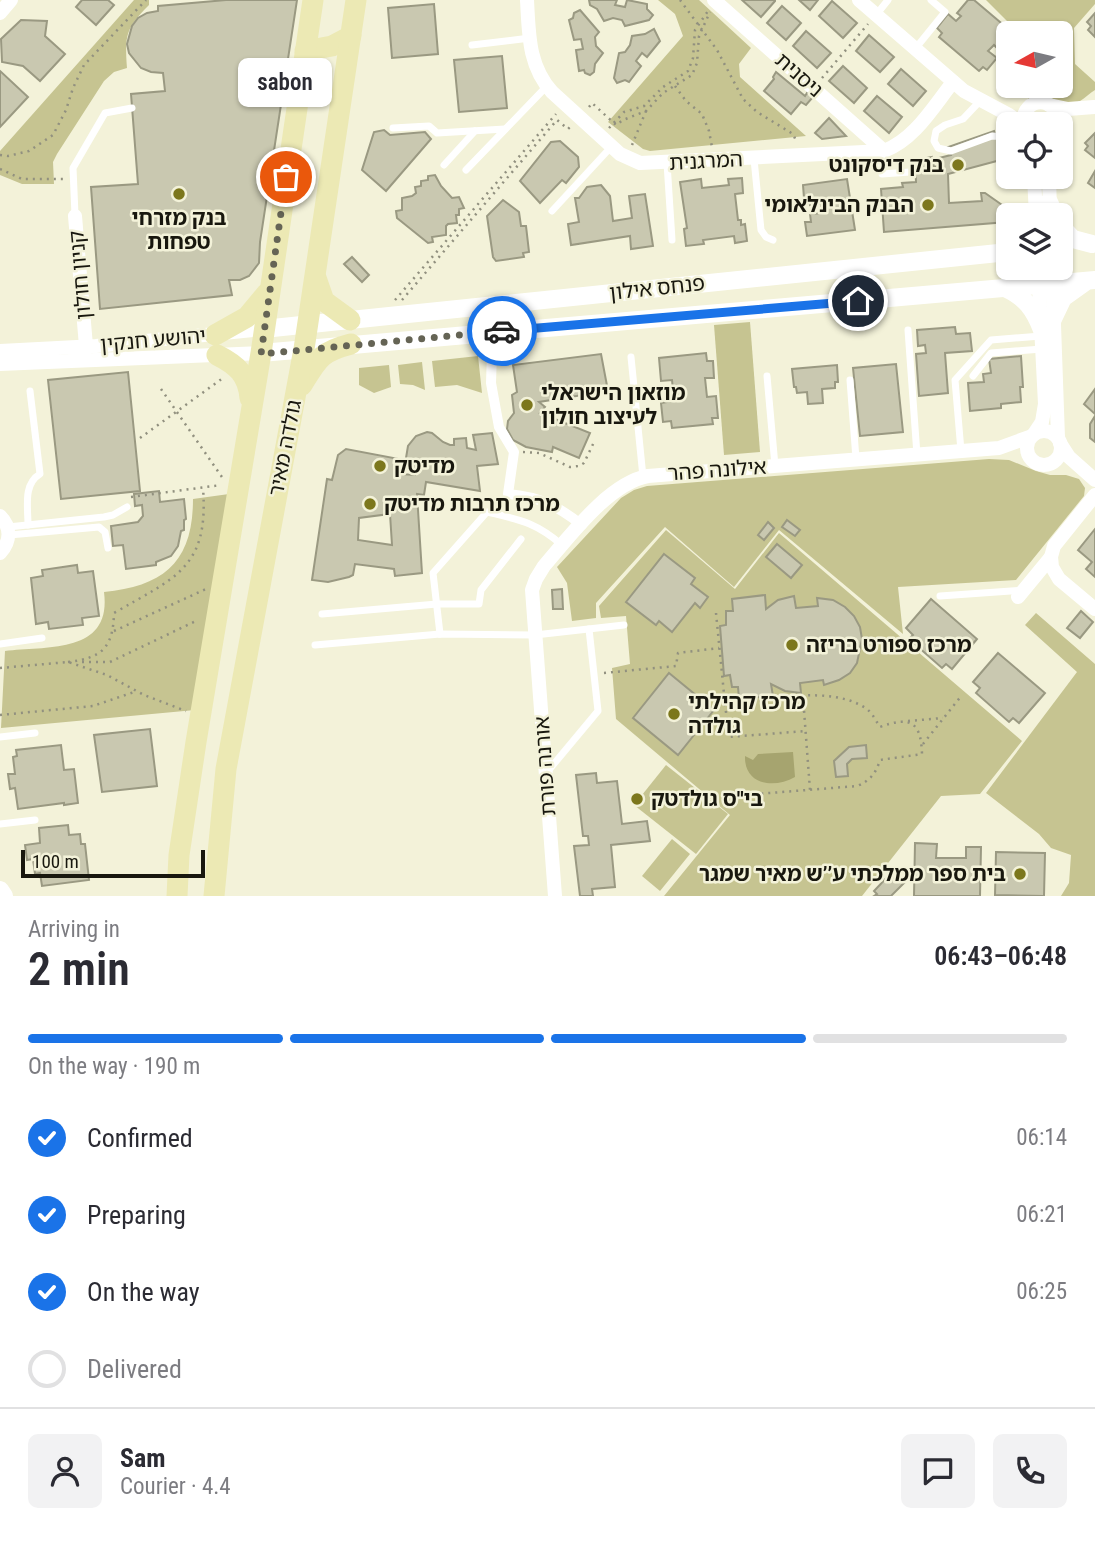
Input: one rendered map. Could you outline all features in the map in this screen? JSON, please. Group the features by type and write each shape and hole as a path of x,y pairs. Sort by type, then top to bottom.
{"main road":[{"name":"גולדה מאיר","path":"177,896 179,855 200,716 261,354 313,0"},
{"name":"גולדה מאיר","path":"214,896 226,769 304,349 356,0"},
{"path":"305,51 332,46 351,36"},
{"path":"315,265 316,281 324,301 351,320"},
{"path":"249,417 249,388 242,373 216,345 262,302 270,289"},
{"path":"293,410 300,388 314,363 326,353 351,344"}],"street":[{"path":"0,13 11,0"},
{"path":"527,0 535,67 547,86 626,158"},
{"path":"859,0 953,82 1000,112"},
{"name":"ניסנית","path":"716,2 882,151"},
{"name":"המרגנית","path":"626,158 640,163 667,163 882,151 910,136 953,82"},
{"path":"986,104 1012,109 1038,103 1072,109 1094,106"},
{"path":"1049,105 1056,112"},
{"path":"1026,112 1030,106"},
{"path":"1073,118 1094,106"},
{"name":"קניון חולון","path":"75,216 83,346"},
{"path":"1073,239 1093,244"},
{"path":"1073,246 1093,244"},
{"name":"פנחס אילון","path":"307,324 996,252"},
{"name":"פנחס אילון","path":"1073,279 1093,281"},
{"name":"פנחס אילון","path":"261,354 1005,288 1032,280"},
{"path":"1045,280 1045,404 1042,422 1027,448 1032,460 1041,465 1080,467"},
{"path":"1045,333 1063,298 1079,286 1093,281"},
{"path":"1005,288 1026,300 1045,333 1060,454 1052,464"},
{"name":"יהושע חנקין","path":"0,363 83,346 216,345 263,329 307,324"},
{"path":"499,332 492,353 491,383 499,427 514,452 508,494 540,499 582,525"},
{"name":"יהושע חנקין","path":"0,351 83,346 216,345 261,354"},
{"path":"1033,435 1047,431 1059,440 1067,455 1095,480"},
{"name":"אילונה פהר","path":"535,635 533,587 541,570 615,489 643,477 999,448 1033,435"},
{"name":"אילונה פהר","path":"999,448 1032,460"},
{"path":"1021,594 1095,495"},
{"path":"1051,557 1052,567 1059,579 1095,609"},
{"name":"אורנה פורת","path":"535,635 555,896"},
{"path":"0,890 4,896"}],"lane":[{"path":"876,15 888,0"},
{"path":"915,49 944,12 931,0"},
{"path":"471,45 530,38"},
{"path":"466,170 547,86"},
{"path":"986,104 963,119 939,128 934,136 934,144 947,152 996,136"},
{"path":"75,216 73,168 105,113 132,108"},
{"path":"393,128 429,126 437,133 506,129"},
{"path":"444,165 475,131"},
{"path":"552,211 607,141"},
{"path":"882,151 882,174 910,172"},
{"path":"754,159 761,230 766,237 773,240"},
{"path":"667,163 672,240"},
{"path":"908,330 917,454"},
{"path":"973,376 991,353 1045,333"},
{"path":"961,451 955,380 992,340 1045,333"},
{"path":"631,357 643,477"},
{"path":"766,376 775,466"},
{"path":"850,380 856,459"},
{"path":"28,525 29,486 32,479 40,474 30,391"},
{"path":"3,539 28,525 104,517 127,507"},
{"path":"440,634 433,573 486,512 538,527 562,546"},
{"path":"3,539 99,527 105,532 108,548"},
{"path":"322,614 437,604 479,604 481,590 522,539"},
{"path":"940,596 1021,594"},
{"path":"315,645 440,634 535,635 624,625"},
{"path":"545,774 598,711 589,629"},
{"path":"0,644 43,638"},
{"path":"0,737 35,733"},
{"path":"0,824 35,820"}],"path":[{"path":"0,155 8,156 29,150 53,135 85,65 146,0"},
{"path":"680,0 717,50 743,99 757,113 793,134 800,156"},
{"path":"607,141 613,123 625,112 644,106 688,71 697,26 716,2"},
{"path":"626,158 646,111 663,93 687,79 694,70 701,30 716,2"},
{"path":"813,88 876,15"},
{"path":"672,82 706,121 714,160"},
{"path":"389,307 565,103"},
{"path":"397,306 557,120 568,130 592,103 616,125 646,111"},
{"path":"644,106 646,111"},
{"path":"0,169 22,179 49,181 73,178"},
{"path":"140,438 237,368"},
{"path":"127,507 128,498 226,484 160,389"},
{"path":"514,452 539,453 570,467 579,466 584,463 595,440"},
{"path":"0,668 82,660 102,651 110,643 114,631 114,613 161,586 189,564 196,550 203,522 203,488"},
{"path":"114,631 222,582"},
{"path":"68,662 110,662 217,611"},
{"path":"716,614 729,737 806,731"},
{"path":"594,675 676,666 678,653 719,648"},
{"path":"68,662 107,675 137,691 200,716"},
{"path":"0,715 93,706 137,691"},
{"path":"725,704 825,695 855,703 869,710 880,727 895,721 943,718"},
{"path":"922,744 962,695"},
{"path":"803,697 810,790"},
{"path":"757,794 857,786 867,782 873,776 880,760 922,754 918,729 907,721"}],"shaded area":[{"path":"134,0 149,0 149,5 135,20 128,33 127,68 114,72 104,81 57,154 53,162 54,184 22,184 0,175 0,151"},
{"path":"658,0 699,0 751,48 739,64 740,77 806,136 650,151 643,149 608,122 683,36 675,14"},
{"path":"986,0 1095,0 1095,4 1074,28 1075,64 1095,82 1095,90 1074,103 1041,98 1073,98 1073,21 1007,21"},
{"path":"750,322 760,452 724,455 714,325"},
{"path":"478,356 482,393 457,385 435,387 432,361"},
{"path":"422,362 425,390 400,384 398,365"},
{"path":"389,365 391,387 374,393 359,385 359,368"},
{"path":"989,459 1009,460 1050,475 1066,475 1079,479 1085,488 1084,496 1016,580 898,587 903,634 779,530 734,587 665,527 596,603 596,618 572,621 567,583 557,567 621,498 634,490 647,486"},
{"path":"229,494 195,710 1,728 5,651 57,646 88,637 98,627 104,612 104,592 125,589 159,577 181,555 192,521 193,499"},
{"path":"666,530 735,589 779,533 1022,741 980,794 941,796 862,896 664,896 730,815 616,719 612,668 630,664 626,616 601,618 599,606"},
{"path":"1036,613 1095,664 1095,896 1061,896 1069,883 1071,855 1051,848 1039,834 986,793 1077,672 1025,625"},
{"path":"793,752 795,777 787,781 762,782 749,773 746,766 745,756 753,760 758,754"},
{"path":"666,765 728,814 696,854 634,805"},
{"path":"672,839 690,854 660,891 642,876"}],"building":[{"path":"82,0 108,0 114,5 96,25 76,7"},
{"path":"226,0 297,0 259,263 249,276 240,280 229,280 232,295 100,309 91,187 138,184 131,94 165,91 163,73 141,68 129,53 127,44 132,26 138,18 158,11 158,6"},
{"path":"589,0 617,0 615,5 625,7 627,0 647,4 647,9 653,15 649,20 625,26 622,20 613,18 604,21"},
{"path":"742,0 775,0 775,1 761,17"},
{"path":"799,0 818,0 810,10"},
{"path":"968,0 974,0 999,21 996,21 996,47 994,45 988,51 996,59 987,70 983,67 979,71 939,37 942,33 937,28 948,14 956,21 961,16 957,13"},
{"path":"832,1 857,23 843,38 819,16"},
{"path":"434,4 438,54 392,58 388,8"},
{"path":"782,6 801,23 786,40 767,23"},
{"path":"580,10 599,32 595,37 596,46 603,53 590,75 584,70 579,71 576,50 583,49 581,39 574,40 569,20"},
{"path":"1095,13 1095,37 1088,30 1091,26 1087,22"},
{"path":"21,20 47,21 45,36 65,54 40,81 23,66 2,62 1,39"},
{"path":"654,29 660,41 647,57 642,53 636,61 641,66 629,82 625,80 617,83 614,78 619,53 625,52 632,36"},
{"path":"806,31 831,53 817,68 793,46"},
{"path":"869,35 894,57 880,72 856,51"},
{"path":"502,56 507,108 459,112 454,60"},
{"path":"843,66 867,88 854,103 829,81"},
{"path":"901,69 926,91 913,106 888,84"},
{"path":"0,71 28,97 0,127"},
{"path":"776,72 805,96 807,93 813,97 806,105 801,102 791,114 764,91"},
{"path":"877,96 902,117 889,133 864,111"},
{"path":"829,118 846,136 822,139 815,133"},
{"path":"384,130 390,135 425,132 431,139 386,191 362,170 374,132"},
{"path":"994,131 996,161 948,174 949,203 982,201 981,193 985,193 999,203 996,203 996,223 884,232 881,189 903,187 902,183 916,182 915,160 932,157 934,167 941,165 939,158 951,155 948,147"},
{"path":"1095,133 1095,158 1085,150 1088,146 1085,143"},
{"path":"560,141 578,157 579,167 566,183 562,180 540,203 520,181 551,142"},
{"path":"1095,171 1095,188 1088,183"},
{"path":"435,175 452,198 459,197 464,208 459,209 459,215 456,215 457,223 446,226 446,235 432,237 433,242 428,243 397,218 396,211 402,210 402,198 412,196 416,193 415,187 421,186 421,181"},
{"path":"742,178 743,193 735,194 738,220 741,220 741,225 745,224 747,241 735,243 734,236 703,240 704,244 686,246 684,229 687,228 680,182 701,179 702,188 729,185 728,179"},
{"path":"847,179 855,230 807,236 805,222 811,222 810,214 822,213 821,203 810,205 809,198 804,198 803,185"},
{"path":"601,185 610,196 613,221 632,218 629,196 645,194 653,246 631,249 630,236 571,245 568,224 579,222 575,198 579,198 587,187"},
{"path":"503,200 519,212 521,226 526,226 529,252 523,253 524,257 496,261 493,257 487,216"},
{"path":"352,257 369,275 362,282 344,264"},
{"path":"955,327 956,334 970,333 972,351 945,353 948,393 919,396 916,354 926,353 925,345 918,346 917,330"},
{"path":"706,353 707,361 713,361 714,378 705,378 707,397 716,396 718,418 712,418 713,424 672,428 671,421 663,422 661,403 674,401 672,380 661,381 659,358"},
{"name":"מוזאון הישראלי לעיצוב חולון","path":"601,354 608,391 539,402 545,407 540,413 590,433 579,458 553,447 552,452 526,447 513,440 507,429 508,421 514,413 512,395 517,392 513,365"},
{"path":"1021,356 1021,402 1001,404 1001,408 970,411 968,383 984,382 983,374 991,373 989,359"},
{"path":"896,364 903,432 860,436 853,368"},
{"path":"837,365 838,382 835,382 835,388 822,389 823,403 808,404 807,392 797,393 792,369"},
{"path":"128,372 140,491 61,499 48,380"},
{"path":"1095,389 1095,414 1084,404"},
{"path":"1095,416 1095,442 1090,438 1090,424"},
{"name":"מרכז תרבות מדיטק","path":"432,433 450,445 454,445 454,439 466,438 467,448 476,450 473,435 492,433 498,464 477,466 480,491 426,482 424,495 417,494 422,573 395,576 394,569 355,564 353,575 349,577 328,582 312,580 327,479 332,480 338,455 346,449 399,459 401,474 415,475 415,469 406,458 408,446 416,436","holes":["390,514 392,545 358,540 359,518"]},
{"path":"159,491 160,502 184,499 186,519 178,546 171,556 156,562 156,565 126,569 123,545 113,546 111,526 138,522 143,516 142,505 135,506 134,494"},
{"path":"787,520 800,530 795,536 782,527"},
{"path":"768,522 774,528 764,540 758,535"},
{"path":"1095,529 1095,577 1086,569 1092,562 1078,550"},
{"path":"777,544 802,565 791,578 766,557"},
{"path":"664,554 695,578 691,584 708,597 700,608 695,603 672,632 659,621 656,625 626,602"},
{"path":"77,565 78,573 93,571 99,616 82,618 83,625 49,629 48,622 36,624 31,578 43,576 42,570"},
{"path":"562,589 563,609 553,609 552,590"},
{"name":"מרכז ספורט בריזה","path":"765,595 766,609 778,600 794,596 796,608 818,606 817,598 833,600 845,607 860,627 862,639 857,663 850,673 824,685 823,680 800,683 801,693 785,691 771,684 773,696 739,699 738,687 732,687 730,675 724,676 720,626 726,625 726,611 733,611 732,599"},
{"path":"931,599 977,639 952,669 946,664 942,668 909,639 913,635 906,628"},
{"path":"1081,611 1093,622 1080,638 1067,628"},
{"path":"998,653 1045,693 1019,723 1013,718 1009,722 976,693 980,688 973,682"},
{"name":"מרכז קהילתי גולדה","path":"669,673 714,710 678,755 633,718"},
{"path":"150,729 157,786 102,792 94,735"},
{"path":"61,745 64,770 74,769 78,803 18,809 15,788 10,789 8,774 15,774 13,757 17,756 16,750"},
{"path":"866,745 867,758 852,759 847,764 848,776 836,777 834,761 849,747"},
{"path":"596,773 597,783 617,781 622,824 647,821 650,841 611,845 615,887 592,889 593,896 580,896 574,846 589,845 588,836 583,836 576,775"},
{"path":"68,825 69,835 80,834 81,844 85,844 89,880 42,886 40,873 35,874 33,859 27,860 25,845 40,843 39,828"},
{"path":"915,843 937,844 936,858 966,858 966,847 981,847 980,896 914,896"},
{"name":"בית ספר ממלכתי ע’’ש מאיר שמגר","path":"996,852 1045,853 1044,896 995,895"},
{"path":"892,872 904,883 891,896 874,896 877,894 874,891"}],"way so far":[{"path":"286,177 261,354 502,331"}],"place":[{"name":"בנק דיסקונט","path":"958,165"},
{"name":"sabon","path":"286,177"},
{"name":"בנק מזרחי טפחות","path":"179,194"},
{"name":"הבנק הבינלאומי","path":"928,205"},
{"name":"מוזאון הישראלי לעיצוב חולון","path":"527,405"},
{"name":"מדיטק","path":"380,466"},
{"name":"מרכז תרבות מדיטק","path":"370,504"},
{"name":"מרכז ספורט בריזה","path":"792,645"},
{"name":"מרכז קהילתי גולדה","path":"674,714"},
{"name":"בי''ס גולדטק","path":"637,799"},
{"name":"בית ספר ממלכתי ע’’ש מאיר שמגר","path":"1020,874"}],"route":[{"path":"502,331 858,301"}]}
